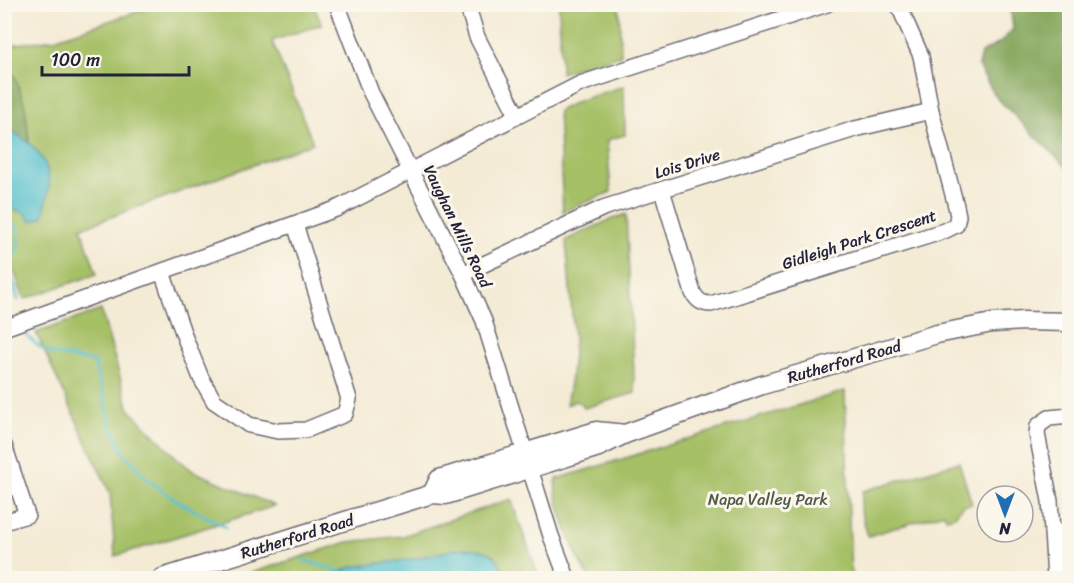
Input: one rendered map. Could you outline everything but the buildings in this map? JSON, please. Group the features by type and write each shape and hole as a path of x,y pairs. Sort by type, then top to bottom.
{"main road":[{"name":"Rutherford Road","path":"162,579 432,494 446,495 528,461 599,447 625,434 762,385 937,334 993,323 1070,322"}],"street":[{"name":"Vaughan Mills Road","path":"337,4 371,93 463,274 488,333 553,543 567,579"},
{"path":"467,4 477,37 517,115"},
{"path":"4,328 336,209 580,84 827,4"},
{"name":"Gidleigh Park Crescent","path":"662,190 693,293 698,301 711,304 944,231 956,225 958,216 956,206 931,111 921,56 898,4"},
{"name":"Lois Drive","path":"463,274 603,208 855,129 931,111"},
{"path":"162,272 197,368 214,401 249,425 278,431 306,430 345,414 349,399 294,224"},
{"path":"1055,579 1050,501 1037,434 1038,426 1049,418 1070,416"},
{"path":"4,445 27,515 4,522"},
{"path":"1052,532 1070,532"}],"green space":[{"path":"158,5 313,5 322,24 272,41 313,143 81,228 97,274 24,299 5,247 5,48 10,45 54,39"},
{"path":"559,5 619,5 621,55 561,73"},
{"path":"1006,5 1069,5 1069,170 996,97 978,66 981,53 1001,42 1013,29 1011,13"},
{"path":"5,71 15,76 25,106 30,149 5,188"},
{"path":"624,86 625,135 607,140 611,192 563,212 558,111 580,100"},
{"path":"626,214 635,393 584,408 576,401 566,405 574,339 566,240"},
{"path":"101,310 129,409 193,471 275,506 115,556 110,493 36,333"},
{"name":"Napa Valley Park","path":"845,391 851,578 589,578 572,544 561,513 557,499 557,479"},
{"path":"959,462 972,504 962,506 955,516 946,518 944,513 868,536 860,509 863,491"},
{"path":"511,499 539,578 235,578 348,542 403,536"}],"water":[{"path":"5,128 20,136 34,148 45,163 49,184 43,217 31,221 26,214 14,209 5,192"},
{"path":"463,548 492,554 499,562 505,578 329,578 351,567 407,560"}],"waterway":[{"path":"4,217 19,230 18,250 6,268 18,300"},
{"path":"23,330 30,339 46,351 94,362 112,428 124,453 149,481 179,502 226,527"},
{"path":"304,560 341,572"}]}
